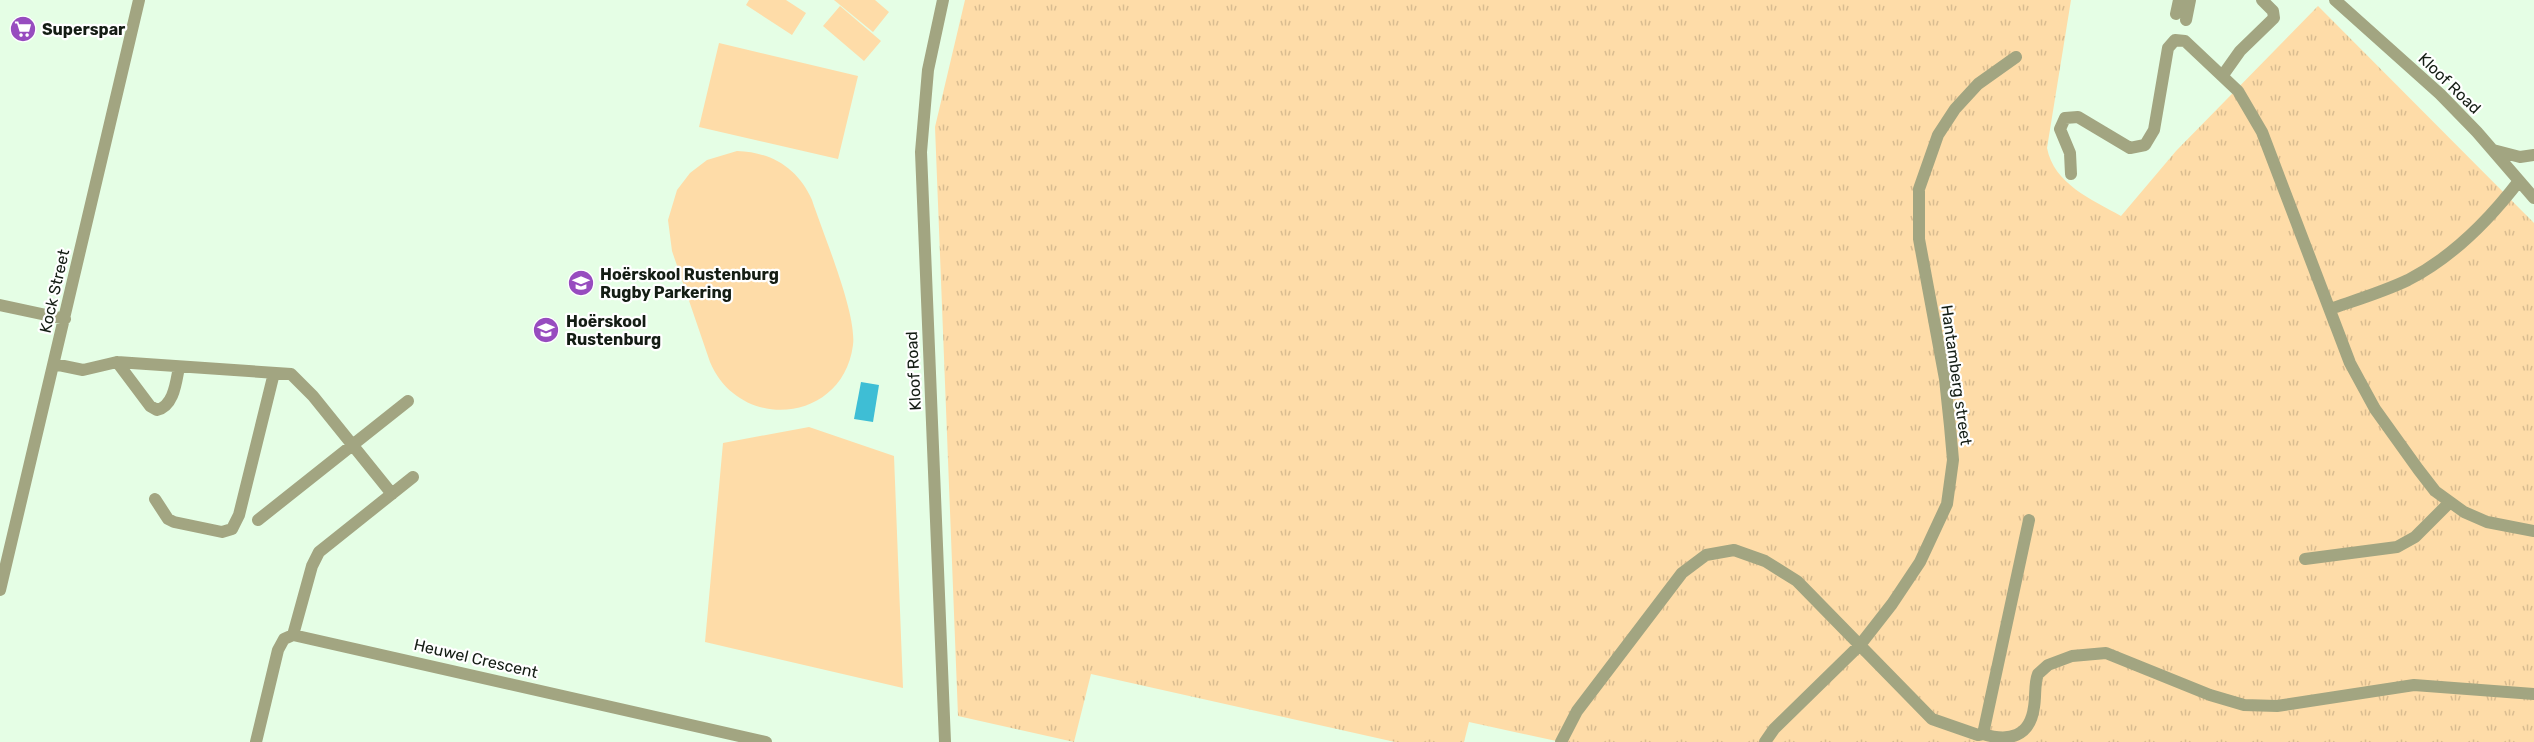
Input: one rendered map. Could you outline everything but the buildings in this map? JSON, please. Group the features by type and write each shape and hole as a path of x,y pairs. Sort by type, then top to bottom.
{"street":[{"name":"Kock Street","path":"0,590 139,0"},
{"name":"Kloof Road","path":"943,0 928,70 921,152 945,742"},
{"path":"2179,0 2181,17 2190,0"},
{"path":"2223,75 2240,51 2274,18 2273,11 2262,0"},
{"name":"Kloof Road","path":"2335,0 2440,94 2534,198"},
{"path":"2070,174 2070,153 2060,129 2065,118 2078,117 2130,148 2137,148 2150,140 2168,48 2175,40 2185,41 2238,91 2262,132 2350,363 2375,408 2429,483 2449,503 2487,522 2534,531"},
{"name":"Hantamberg street","path":"1765,742 1774,729 1860,645 1892,604 1920,562 1947,504 1953,460 1950,426 1919,239 1919,189 1938,135 1955,109 1978,84 2016,57"},
{"path":"2492,149 2520,156 2534,155"},
{"path":"2330,309 2409,279 2432,264 2492,215 2519,181"},
{"path":"0,305 64,319"},
{"path":"117,362 150,406 157,410 163,408 172,396 179,368"},
{"path":"54,364 82,370 117,362 179,368 286,372 296,378 392,494"},
{"path":"155,499 162,512 174,522 222,532 232,529 239,515 274,373"},
{"path":"258,520 408,401"},
{"path":"256,742 281,643 293,634 312,566 319,552 413,477"},
{"path":"2305,559 2397,548 2415,537 2449,503"},
{"path":"1983,734 2029,520"},
{"path":"1560,742 1577,711 1682,573 1693,563 1718,551 1734,550 1747,553 1797,581 1932,718 1952,727 2003,741 2018,737 2027,727 2034,709 2038,674 2058,660 2085,654 2116,655 2210,695 2244,705 2277,706 2414,685 2534,694"},
{"name":"Heuwel Crescent","path":"293,634 766,742"}],"green space":[{"path":"749,0 786,0 806,13 792,35 746,5"},
{"path":"834,0 875,0 889,12 873,32"},
{"path":"965,0 2071,0 2047,148 2051,161 2066,181 2086,197 2121,216 2176,151 2318,6 2534,223 2534,742 1561,742 1469,722 1464,742 1395,742 1091,674 1074,742 958,716 935,127"},
{"path":"840,6 881,41 864,61 823,26"},
{"path":"719,43 858,76 838,159 699,127"},
{"path":"737,151 761,155 782,164 799,179 806,189 831,252 850,314 853,345 845,371 831,391 811,403 789,409 766,408 744,400 724,385 710,362 672,251 668,220 677,190 690,173 707,160"},
{"path":"809,427 894,456 903,688 705,642 723,443"}],"water":[{"path":"861,382 879,385 873,422 854,419"}],"place":[{"name":"Superspar","path":"23,29"},
{"name":"Hoërskool Rustenburg Rugby Parkering","path":"581,283"},
{"name":"Hoërskool Rustenburg","path":"546,330"}]}
